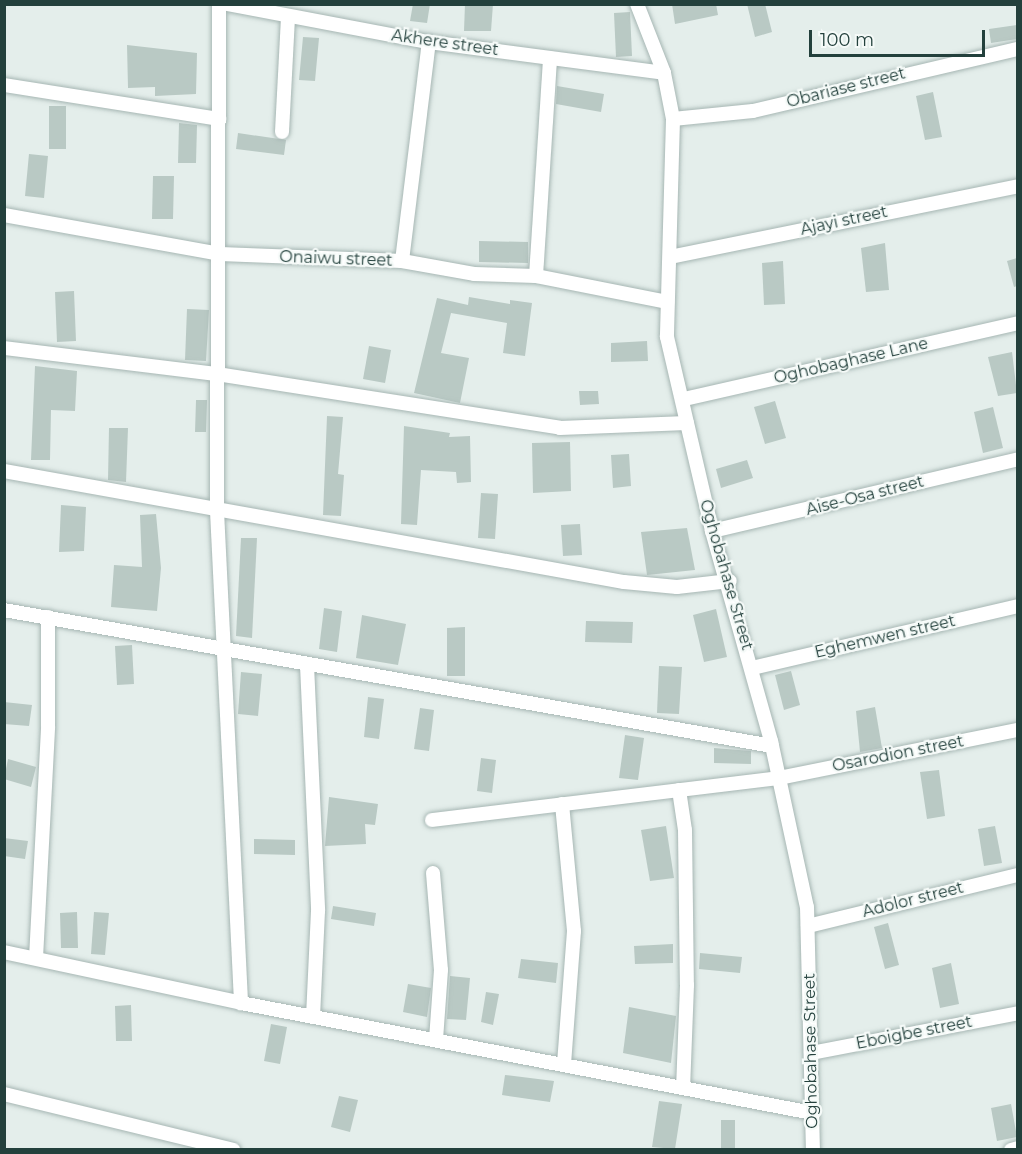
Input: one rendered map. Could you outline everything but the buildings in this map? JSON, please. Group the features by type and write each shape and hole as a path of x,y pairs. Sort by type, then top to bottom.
{"street":[{"path":"219,4 217,511 221,650 241,1003"},
{"name":"Akhere street","path":"227,4 429,42 664,73"},
{"name":"Oghobahase Street","path":"637,4 664,73 673,119 667,337 684,399 687,423 712,531 730,581 772,746 808,926 813,1149"},
{"path":"282,132 288,16"},
{"path":"402,261 429,42"},
{"name":"Obariase street","path":"673,119 753,111 1017,50"},
{"path":"536,276 550,58"},
{"path":"4,84 219,119"},
{"name":"Ajayi street","path":"670,257 1017,186"},
{"name":"Onaiwu street","path":"4,215 219,254 402,261 474,274 536,276 667,302"},
{"name":"Oghobaghase Lane","path":"684,399 1017,323"},
{"path":"4,348 217,374 560,428 687,423"},
{"name":"Aise-Osa street","path":"712,531 1017,459"},
{"path":"4,471 217,511 624,582 677,586 730,581"},
{"name":"Eghemwen street","path":"752,668 1017,606"},
{"path":"4,610 772,746"},
{"path":"36,958 48,726 48,617"},
{"path":"307,664 318,911 314,1017"},
{"name":"Osarodion street","path":"432,820 779,778 1017,730"},
{"path":"680,790 685,830 687,985 683,1088"},
{"path":"562,804 574,931 564,1065"},
{"path":"433,873 441,970 436,1040"},
{"name":"Adolor street","path":"808,926 1017,875"},
{"path":"4,952 241,1003 812,1113"},
{"name":"Eboigbe street","path":"811,1053 1017,1013"},
{"path":"4,1094 176,1144 233,1149"},
{"path":"1011,1149 1017,1148"}]}
